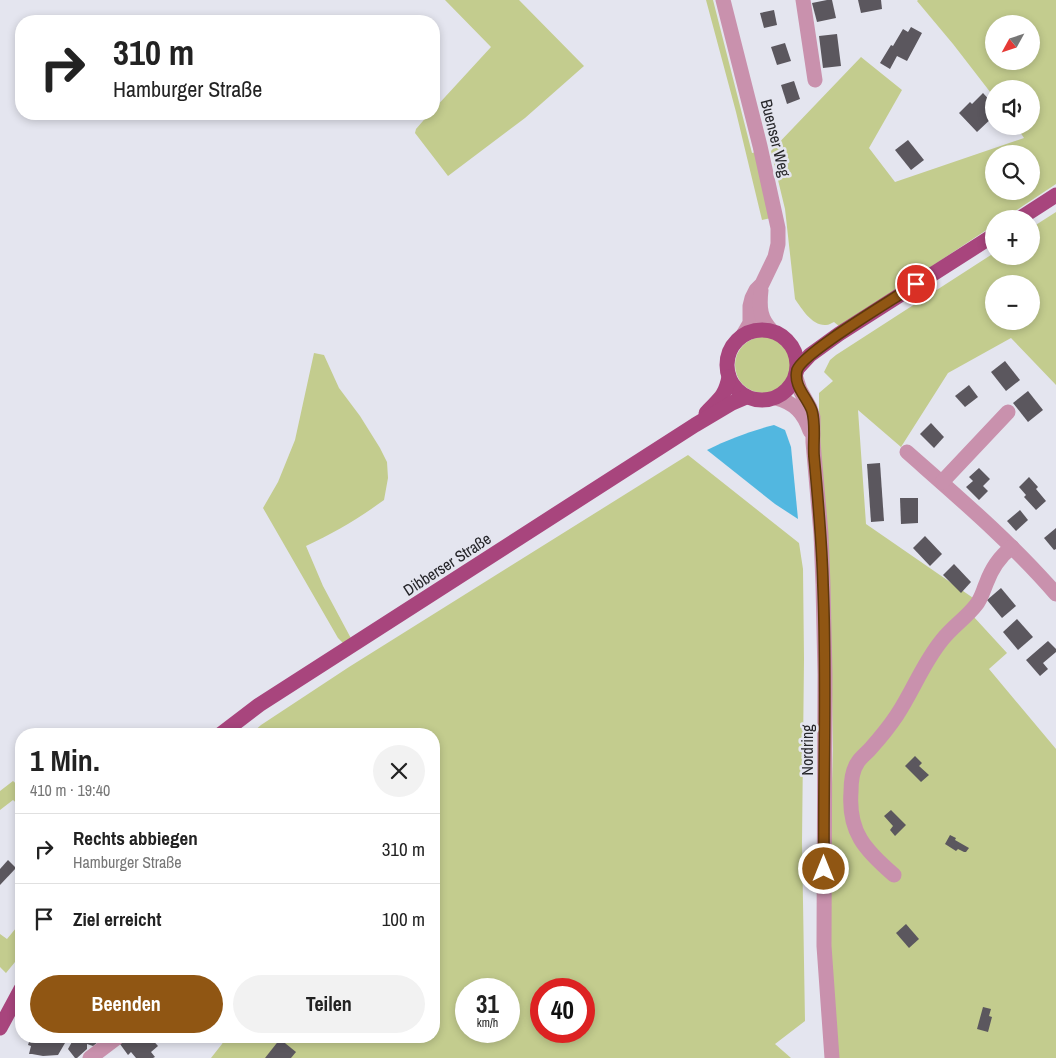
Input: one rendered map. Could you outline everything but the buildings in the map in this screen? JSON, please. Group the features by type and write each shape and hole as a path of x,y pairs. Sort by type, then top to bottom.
{"main road":[{"path":"1033,210 1056,195"},
{"path":"797,373 796,355 790,343 772,331 756,331 743,336 736,342 729,354 727,367 729,377 734,387 740,393 746,397 761,401 776,398 788,390 810,355 839,334 985,241"},
{"path":"790,343 810,344 839,334"},
{"name":"Dibberser Straße","path":"694,425 724,394 729,377"},
{"name":"Dibberser Straße","path":"228,728 260,705 694,425 746,397"},
{"path":"0,1028 6,1005 15,995"}],"street":[{"name":"Buenser Weg","path":"723,0 760,146 778,228 778,244 775,257 762,284 760,297 761,315 764,323 772,331"},
{"path":"803,0 815,80"},
{"name":"Buenser Weg","path":"743,336 750,322 752,298 762,284"},
{"name":"Nordring","path":"797,373 812,412 821,534 825,674 824,946 832,1058"},
{"name":"Nordring","path":"776,398 792,404 798,409 807,423 813,442"},
{"path":"942,482 1008,412"},
{"path":"907,452 1012,547 1056,594"},
{"path":"894,875 878,861 862,842 855,827 850,804 853,774 858,762 897,715 926,663 942,639 979,602 997,562 1012,547"},
{"path":"90,1058 110,1043"}],"green space":[{"path":"445,0 519,0 584,66 525,118 448,176 415,133 416,129 424,120 440,120 440,102 491,47"},
{"path":"706,0 713,0 752,153 756,152 771,218 762,220"},
{"path":"918,0 1056,0 1056,184 1040,195 1040,145 1003,145 1024,138 1022,135 1040,135 1040,80 985,80 985,85"},
{"path":"861,57 902,90 869,148 895,182 985,151 985,200 1032,200 1017,210 985,210 985,231 840,327 834,322 827,325 816,323 795,299 785,209 771,151"},
{"path":"1056,212 1056,385 1011,338 948,373 901,447 858,410 866,524 979,602 937,655 973,616 1007,653 989,669 1056,749 1056,1058 836,1058 828,926 833,749 830,588 819,429 819,393 833,381 824,372 830,360 985,259 985,265 1040,265 1040,222"},
{"path":"763,337 774,339 783,345 789,354 791,365 789,376 783,385 774,391 763,393 752,391 743,385 737,376 735,365 737,354 743,345 752,339"},
{"path":"314,353 324,355 339,388 360,416 387,462 388,478 384,500 346,525 306,546 323,586 354,644 348,648 338,638 263,508 278,482 295,440"},
{"path":"688,455 799,543 803,569 802,842 805,1021 775,1044 791,1058 211,1058 222,1043 440,1043 440,728 258,728 349,667"},
{"path":"13,781 15,783 15,802 13,800 0,810 0,791"},
{"path":"15,929 15,962 6,973 0,967 0,934 7,939"}],"water":[{"path":"774,425 785,430 791,447 798,519 775,504 707,450 740,436"}],"route":[{"path":"824,869 825,674 821,534 813,442 813,417 796,378 798,368 813,352 916,284"}]}
